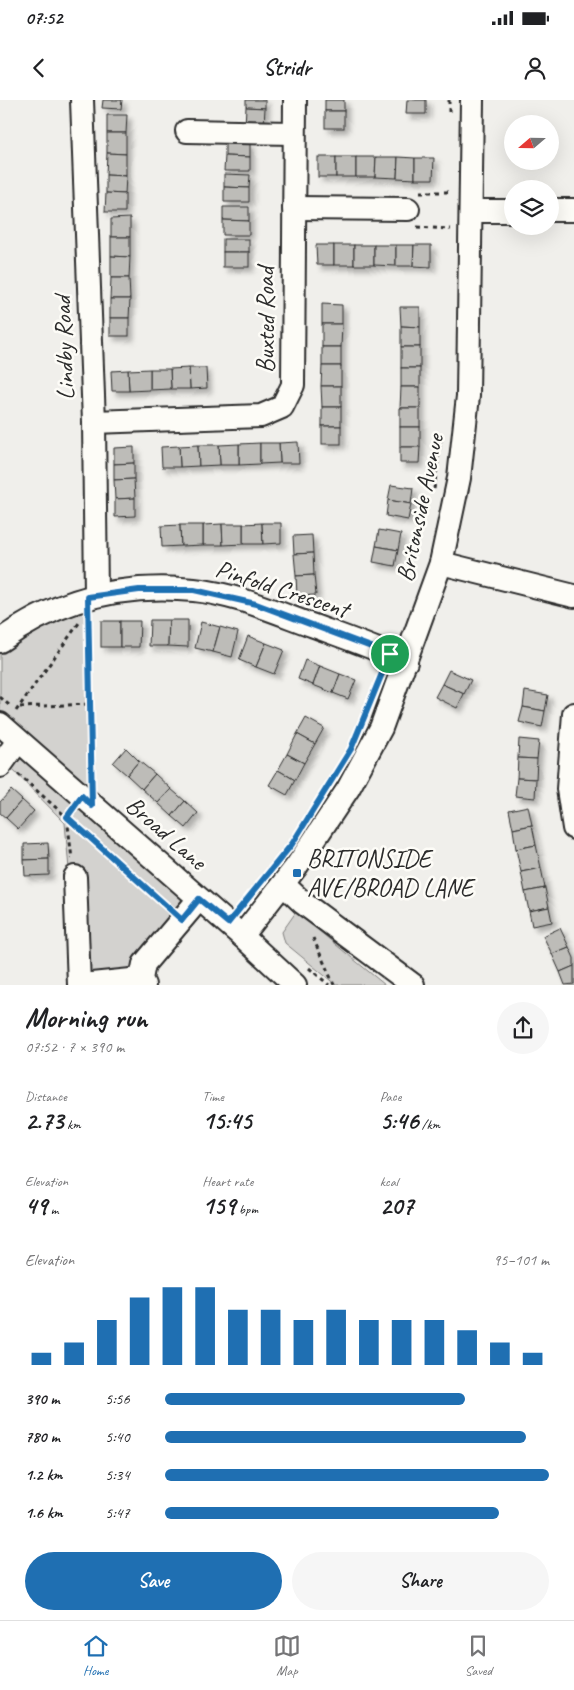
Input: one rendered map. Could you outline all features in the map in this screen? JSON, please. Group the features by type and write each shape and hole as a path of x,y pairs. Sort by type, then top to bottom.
{"street":[{"name":"Lindby Road","path":"82,100 94,422 91,600"},
{"name":"Buxted Road","path":"94,422 261,416 282,407 293,385 295,100"},
{"name":"Britonside Avenue","path":"242,936 283,884 348,789 381,728 442,563 458,478 468,396 466,216 472,100"},
{"path":"187,131 294,133"},
{"path":"294,208 408,209"},
{"path":"559,210 574,210"},
{"path":"466,216 504,212"},
{"path":"442,563 574,596"},
{"name":"Pinfold Crescent","path":"0,641 20,627 58,608 139,590 194,590 256,604 406,662"},
{"path":"574,714 568,789 574,828"},
{"path":"2,764 8,731"},
{"name":"Broad Lane","path":"8,731 242,936 295,985"},
{"path":"74,877 81,985 142,982 144,964 199,899"},
{"path":"283,884 303,903 413,985"}],"path":[{"path":"449,100 450,118"},
{"path":"450,182 450,201"},
{"path":"450,192 408,192 408,226 466,216"},
{"path":"450,192 466,216"},
{"path":"450,220 466,216"},
{"path":"449,238 466,216"},
{"path":"433,494 441,439"},
{"path":"67,817 87,801 91,600"},
{"path":"8,731 20,707 91,600"},
{"path":"20,707 90,704"},
{"path":"2,764 67,817 182,920"},
{"path":"67,817 74,877"},
{"path":"311,933 334,985"}],"shaded area":[{"path":"88,597 92,805 199,899 141,979 79,985 65,823 4,761 18,741 0,723 0,644"},
{"path":"296,912 385,985 336,985 285,943 282,932"}],"building":[{"path":"103,100 122,100 121,109 102,108"},
{"path":"246,100 265,100 265,108 246,107"},
{"path":"325,100 344,100 344,111 325,111"},
{"path":"407,100 426,100 426,114 406,114"},
{"path":"246,107 265,108 264,126 245,126"},
{"path":"325,111 344,111 344,128 325,128"},
{"path":"107,115 127,115 126,133 107,133"},
{"path":"107,133 126,133 126,154 107,153"},
{"path":"225,143 250,143 250,157 225,156"},
{"path":"107,153 126,154 126,176 106,175"},
{"path":"225,156 250,157 250,171 224,171"},
{"path":"318,157 336,157 336,177 318,177"},
{"path":"336,157 356,157 356,177 336,177"},
{"path":"356,157 376,157 375,177 356,177"},
{"path":"376,157 398,157 397,178 375,177"},
{"path":"398,157 415,158 415,179 397,178"},
{"path":"415,158 434,158 433,179 415,179"},
{"path":"224,174 250,175 249,188 224,187"},
{"path":"106,175 126,176 125,194 106,193"},
{"path":"224,187 249,188 249,202 224,202"},
{"path":"106,193 125,194 125,212 105,212"},
{"path":"223,207 249,207 249,221 223,220"},
{"path":"130,218 130,237 111,237 111,219"},
{"path":"223,220 249,221 249,235 223,235"},
{"path":"111,237 130,237 130,257 111,256"},
{"path":"223,239 249,239 249,252 223,252"},
{"path":"316,245 334,245 334,265 317,265"},
{"path":"334,245 354,245 354,265 334,265"},
{"path":"354,245 374,245 374,265 354,265"},
{"path":"374,245 396,245 396,266 374,265"},
{"path":"396,245 414,245 413,266 396,266"},
{"path":"414,245 431,245 431,267 413,266"},
{"path":"223,252 249,252 249,267 223,267"},
{"path":"111,256 130,257 129,278 111,278"},
{"path":"111,278 129,278 130,299 110,299"},
{"path":"110,299 130,299 129,318 110,318"},
{"path":"322,304 342,305 342,324 322,324"},
{"path":"400,307 420,307 420,327 401,326"},
{"path":"110,318 129,318 129,336 110,336"},
{"path":"322,324 342,324 341,347 322,347"},
{"path":"401,326 420,327 420,347 401,347"},
{"path":"322,347 341,347 341,366 322,366"},
{"path":"401,347 420,347 420,368 401,368"},
{"path":"322,366 341,366 341,386 321,386"},
{"path":"189,368 206,368 207,388 190,389"},
{"path":"189,368 190,389 171,389 170,369"},
{"path":"401,368 420,368 420,387 401,387"},
{"path":"150,369 170,369 171,389 150,390"},
{"path":"150,369 150,390 129,391 128,370"},
{"path":"128,370 129,391 112,391 111,371"},
{"path":"321,386 341,386 341,407 322,407"},
{"path":"401,387 420,387 420,408 400,408"},
{"path":"322,407 341,407 341,426 322,426"},
{"path":"400,408 420,408 420,427 400,427"},
{"path":"322,426 341,426 341,444 322,444"},
{"path":"400,427 420,427 420,447 400,447"},
{"path":"298,442 299,463 280,463 279,443"},
{"path":"260,443 260,464 239,465 239,444"},
{"path":"260,443 279,443 280,463 260,464"},
{"path":"239,444 239,465 220,465 219,445"},
{"path":"198,445 199,466 180,467 179,446"},
{"path":"198,445 219,445 220,465 199,466"},
{"path":"179,446 180,467 162,467 161,447"},
{"path":"134,447 134,463 114,464 114,448"},
{"path":"400,447 420,447 419,463 400,463"},
{"path":"134,463 134,479 114,480 114,464"},
{"path":"134,479 135,498 115,499 114,480"},
{"path":"391,485 413,488 411,504 388,500"},
{"path":"135,498 135,516 115,517 115,499"},
{"path":"388,500 411,504 408,520 386,516"},
{"path":"262,523 263,544 243,544 243,524"},
{"path":"262,523 281,523 281,543 263,544"},
{"path":"222,524 223,545 203,545 203,525"},
{"path":"222,524 243,524 243,544 223,545"},
{"path":"180,525 181,546 162,547 161,526"},
{"path":"180,525 203,525 203,545 181,546"},
{"path":"379,530 401,534 398,550 376,546"},
{"path":"312,535 313,553 294,554 293,536"},
{"path":"376,546 398,550 395,566 373,562"},
{"path":"313,553 314,575 296,576 294,554"},
{"path":"314,575 316,595 297,596 296,576"},
{"path":"150,620 169,620 168,646 149,646"},
{"path":"169,620 188,620 188,647 168,646"},
{"path":"101,621 120,621 120,647 101,647"},
{"path":"120,621 140,621 139,647 120,647"},
{"path":"201,622 220,627 213,652 195,648"},
{"path":"220,627 238,632 232,657 213,652"},
{"path":"248,636 266,643 256,667 239,660"},
{"path":"266,643 284,650 274,674 256,667"},
{"path":"305,660 320,666 313,685 298,679"},
{"path":"320,666 340,674 333,693 313,685"},
{"path":"449,670 471,680 464,694 442,684"},
{"path":"340,674 356,680 348,699 333,693"},
{"path":"442,684 464,694 457,708 435,697"},
{"path":"525,691 548,695 545,711 523,707"},
{"path":"523,707 545,711 542,727 519,722"},
{"path":"306,718 324,728 315,744 297,734"},
{"path":"297,734 315,744 304,763 287,754"},
{"path":"519,739 539,741 537,759 518,758"},
{"path":"126,748 139,761 127,775 113,763"},
{"path":"287,754 304,763 295,780 278,770"},
{"path":"518,758 537,759 536,779 517,778"},
{"path":"139,761 155,774 142,789 127,775"},
{"path":"278,770 295,780 287,795 269,785"},
{"path":"155,774 171,789 158,803 142,789"},
{"path":"517,778 536,779 535,798 515,796"},
{"path":"171,789 185,801 172,816 158,803"},
{"path":"11,790 22,800 6,818 0,813 0,802"},
{"path":"22,800 34,811 18,829 6,818"},
{"path":"185,801 198,813 186,828 172,816"},
{"path":"528,806 532,825 513,829 509,810"},
{"path":"532,825 536,845 516,849 513,829"},
{"path":"48,843 49,859 24,860 24,844"},
{"path":"536,845 541,868 521,872 516,849"},
{"path":"49,859 49,875 25,876 24,860"},
{"path":"541,868 545,888 525,892 521,872"},
{"path":"545,888 549,907 529,911 525,892"},
{"path":"549,907 552,922 532,926 529,911"},
{"path":"560,928 569,947 552,954 543,936"},
{"path":"569,947 574,958 574,966 560,972 552,954"},
{"path":"574,966 574,984 565,985 560,972"}],"place":[{"name":"BRITONSIDE AVE/BROAD LANE","path":"297,873"}],"route":[{"path":"139,590 194,590 256,604 390,654 351,749 292,844 228,923 199,899 182,920 67,817 82,796 92,806 88,597 96,594 139,590"}]}
